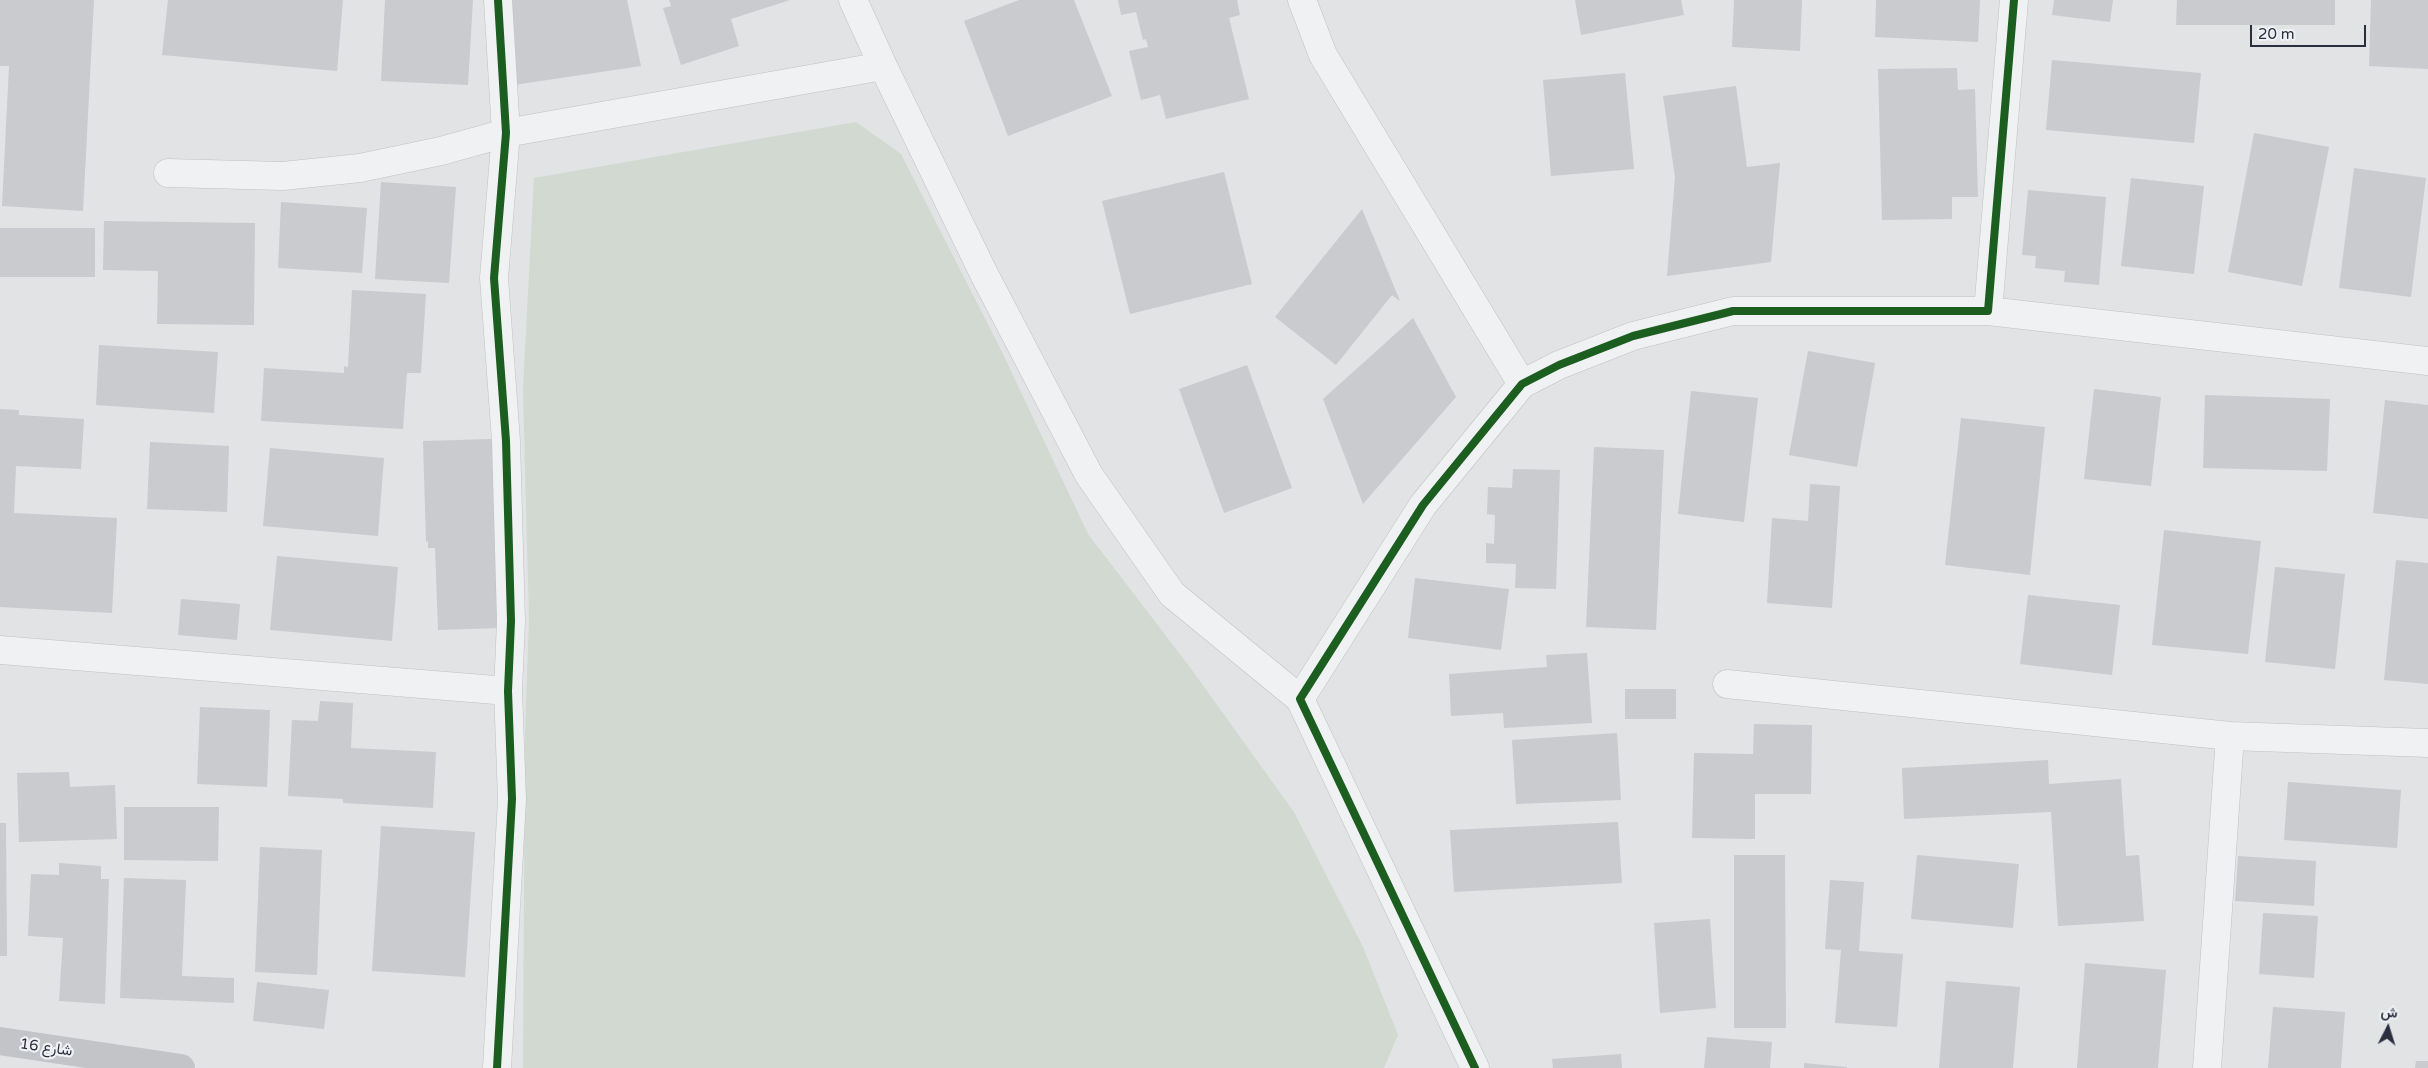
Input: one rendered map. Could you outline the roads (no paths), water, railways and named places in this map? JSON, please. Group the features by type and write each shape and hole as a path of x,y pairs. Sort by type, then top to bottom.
{"street":[{"path":"497,1068 512,799 508,691 511,621 506,441 494,278 506,133 498,0"},
{"path":"853,0 984,274 1089,475 1172,594 1300,699 1474,1068"},
{"path":"1302,0 1324,55 1522,384"},
{"path":"1988,311 2014,0"},
{"path":"168,173 283,176 360,168 441,151 506,133 883,66"},
{"path":"1300,699 1422,505 1522,384 1558,365 1633,336 1733,311 1988,311 2428,361"},
{"path":"0,650 508,691"},
{"path":"1727,684 2230,736 2428,743"},
{"path":"2207,1068 2230,736"},
{"name":"شارع 16","path":"0,1041 181,1068"}]}
